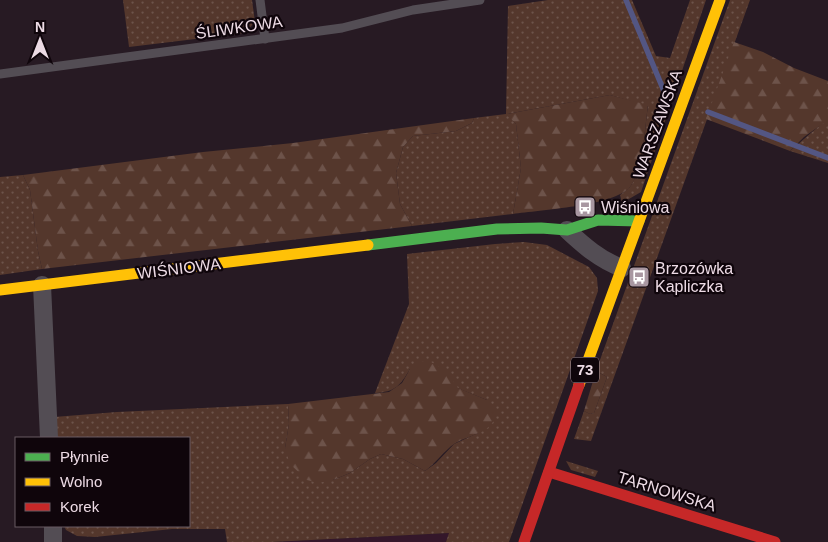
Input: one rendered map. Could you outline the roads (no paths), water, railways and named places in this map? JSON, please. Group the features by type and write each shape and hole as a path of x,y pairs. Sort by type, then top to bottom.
{"street":[{"name":"WARSZAWSKA","path":"524,542 720,0"},
{"name":"WIŚNIOWA","path":"0,290 497,229 541,228 567,230 598,220 639,221"},
{"path":"567,230 586,247 613,265 622,268"},
{"path":"42,285 49,437"},
{"name":"TARNOWSKA","path":"549,472 775,542"},
{"path":"53,527 54,542"}],"lane":[{"path":"260,0 265,39"},
{"name":"ŚLIWKOWA","path":"0,74 342,28 413,10 480,0"}],"waterway":[{"path":"626,0 666,96"},
{"path":"708,112 828,158"}],"place":[{"name":"Wiśniowa","path":"585,207"},
{"name":"Brzozówka Kapliczka","path":"639,277"}]}
